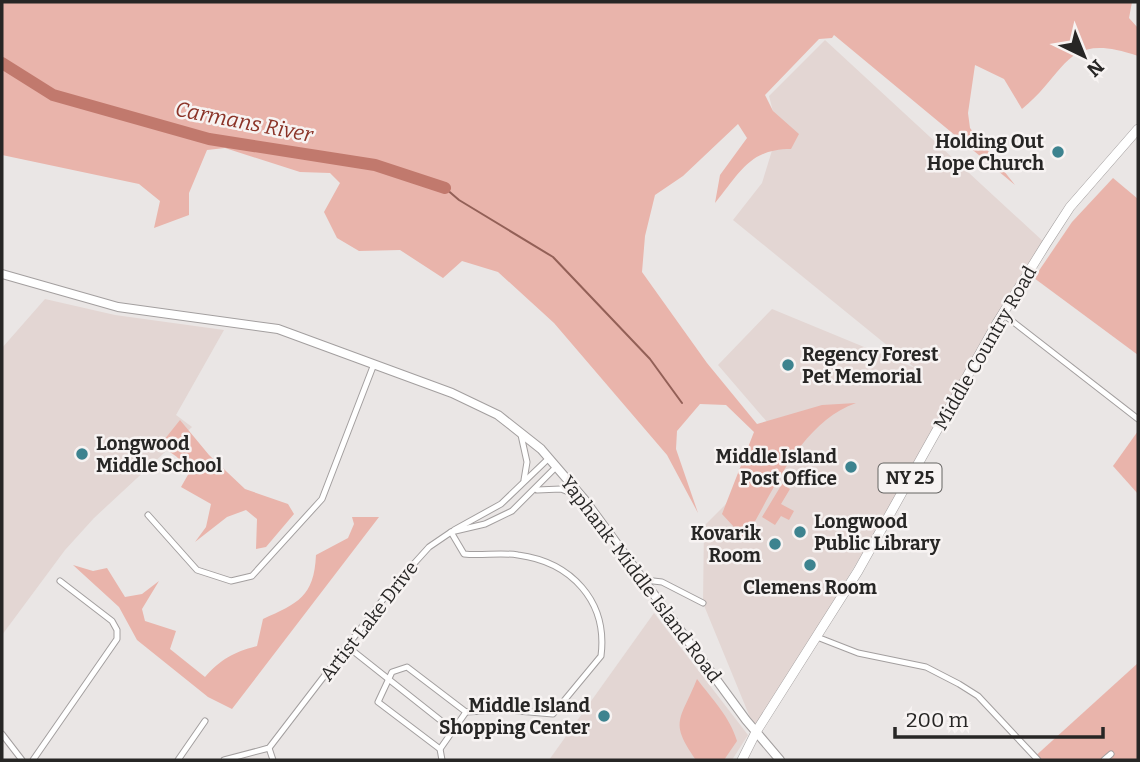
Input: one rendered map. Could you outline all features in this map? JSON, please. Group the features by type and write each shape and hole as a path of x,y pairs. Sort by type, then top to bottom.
{"main road":[{"name":"Middle Country Road","path":"742,760 756,732 817,637 1003,314 1070,206 1138,129"},
{"name":"Yaphank-Middle Island Road","path":"2,274 118,307 278,329 477,404 518,429 557,466 584,499 756,732 780,760"}],"street":[{"path":"1003,314 1138,419"},
{"path":"148,515 197,570 231,581 252,576 322,499 374,364"},
{"path":"518,429 527,462 523,482"},
{"path":"442,760 440,749 378,702 387,679 397,669 408,667 466,712 556,713 601,656 602,631 597,609 572,576 532,557 464,554 451,532 460,524 483,516 501,504 549,458"},
{"name":"Artist Lake Drive","path":"269,748 415,561 429,547 451,532 497,520 512,511 557,466"},
{"path":"534,491 547,487 561,489 584,499"},
{"path":"646,580 662,582 703,603"},
{"path":"33,760 117,639 117,630 112,621 60,581"},
{"path":"817,637 858,653 926,667 959,684 978,696 1038,760"},
{"path":"348,647 454,731"},
{"path":"440,749 466,712"},
{"path":"177,760 205,721"},
{"path":"2,734 22,760"},
{"path":"224,760 269,748 273,760"},
{"path":"1104,760 1111,754"}],"shaded area":[{"path":"2,2 1132,2 1129,18 1138,28 1138,56 1114,49 1095,48 1081,52 1059,69 1022,109 1004,79 975,65 968,113 970,128 1015,185 834,35 832,38 819,39 765,95 773,111 799,134 791,149 765,153 755,158 715,203 720,175 747,138 738,124 683,176 655,195 645,236 642,272 707,363 757,424 822,405 856,403 837,412 804,442 778,480 745,539 722,514 754,432 726,405 700,404 677,431 676,449 698,513 667,455 554,323 498,272 462,261 443,278 400,250 359,251 337,238 324,212 340,183 330,173 300,172 225,148 207,150 189,193 189,215 154,228 160,201 139,184 2,155"},
{"path":"825,40 1046,244 756,732 703,603 704,526 786,444 718,365 772,309 915,368 733,220 762,183 778,131 769,96"},
{"path":"1113,178 1138,199 1138,355 1034,278 1072,222"},
{"name":"Longwood Middle School","path":"45,299 115,315 224,330 176,415 192,427 94,518 65,550 2,635 2,348"},
{"path":"180,420 209,455 245,489 288,504 294,514 266,547 256,549 257,519 246,510 227,517 195,542 206,527 211,504 181,487 189,473 177,457 160,445"},
{"path":"1138,431 1138,494 1113,466"},
{"path":"782,484 790,489 781,504 794,511 789,520 781,516 775,525 762,517"},
{"path":"352,517 379,517 232,709 208,697 137,640 119,607 73,565 93,571 107,568 125,597 142,594 159,581 142,609 145,621 176,631 170,649 205,677 228,657 257,646 263,619 302,597 312,580 316,555 348,538 354,524"},
{"path":"654,613 748,735 732,760 549,760"},
{"path":"1138,663 1138,760 1031,760"},
{"path":"697,679 725,716 737,741 724,760 696,760 682,737 682,713"}],"waterway":[{"name":"Carmans River","path":"2,63 53,95 209,139 375,165 445,188"},
{"path":"445,188 459,200 553,257 650,359 682,403"}],"place":[{"name":"Holding Out Hope Church","path":"1058,152"},
{"name":"Regency Forest Pet Memorial","path":"788,365"},
{"name":"Longwood Middle School","path":"82,454"},
{"name":"Middle Island Post Office","path":"851,467"},
{"name":"Longwood Public Library","path":"800,532"},
{"name":"Kovarik Room","path":"775,544"},
{"name":"Clemens Room","path":"810,565"},
{"name":"Middle Island Shopping Center","path":"604,716"}]}
